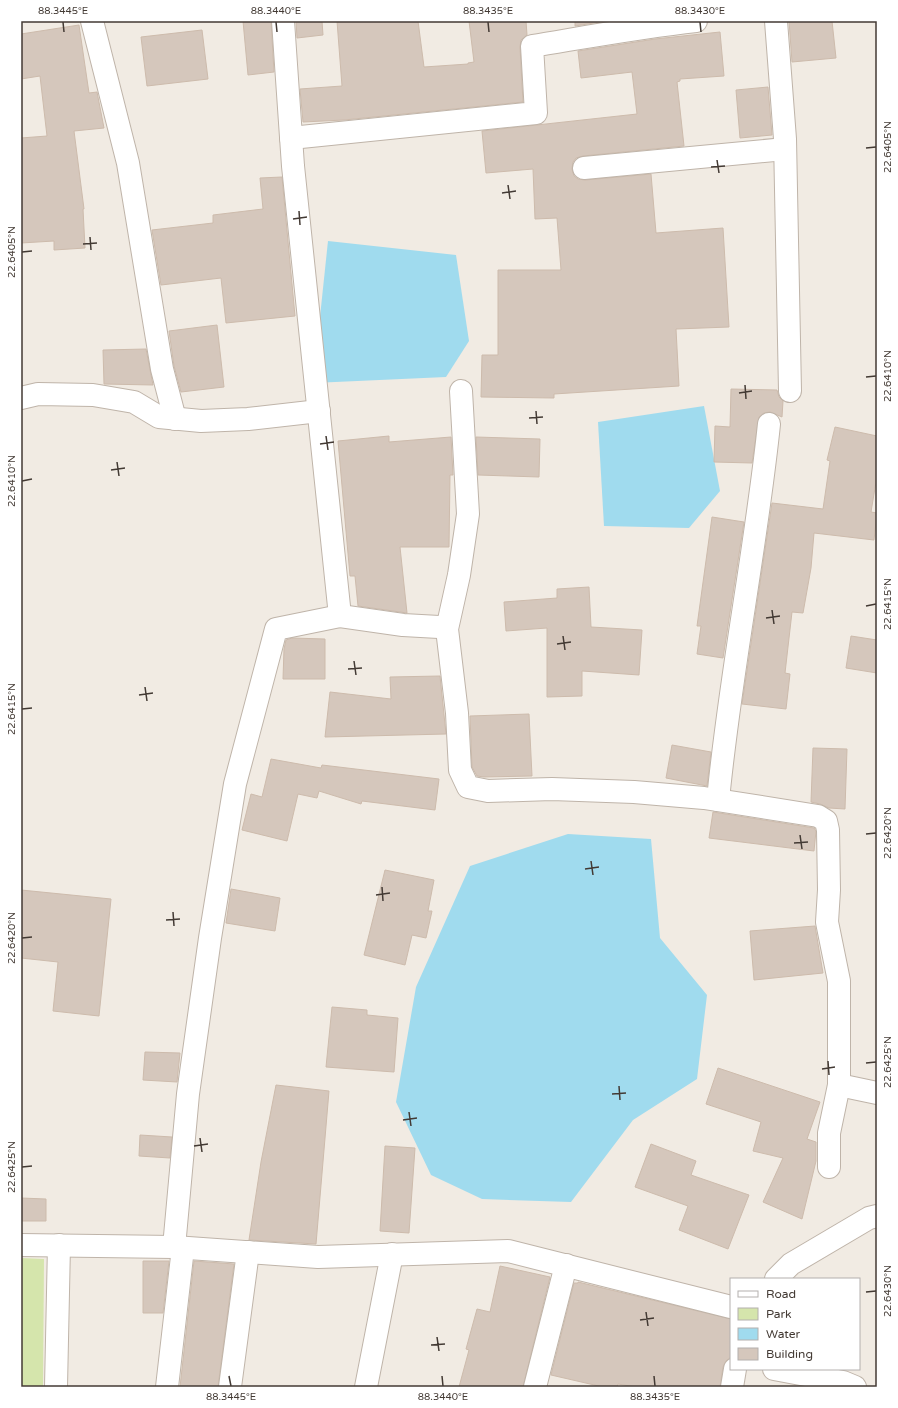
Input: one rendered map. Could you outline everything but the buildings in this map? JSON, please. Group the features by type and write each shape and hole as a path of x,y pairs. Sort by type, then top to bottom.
{"street":[{"path":"92,21 128,163 162,369 175,419"},
{"path":"283,21 291,138 340,616"},
{"path":"291,138 536,113 532,46 622,26 637,27 696,21"},
{"path":"776,21 785,149 790,391"},
{"path":"584,168 785,149"},
{"path":"460,391 468,514 459,575 447,629 457,713 460,770 468,787 488,791 552,789 634,792 718,800 818,816 826,821 828,830 829,882 827,922 840,981 839,1085 829,1133 829,1167"},
{"path":"21,398 38,394 93,396 134,402 159,417 201,421 248,419 319,411"},
{"path":"718,800 734,668 763,481 769,424"},
{"path":"167,1387 179,1248 188,1094 210,938 234,784 276,629 340,616 403,626 439,626 447,629"},
{"path":"839,1085 877,1093"},
{"path":"777,1278 791,1264 869,1218 877,1216"},
{"path":"21,1245 179,1248 318,1257 508,1251 730,1307"},
{"path":"56,1387 59,1245"},
{"path":"230,1387 248,1252"},
{"path":"366,1387 392,1254"},
{"path":"535,1387 566,1265"},
{"path":"732,1387 735,1370"},
{"path":"779,1370 843,1382 855,1387"}],"green space":[{"path":"21,1258 44,1259 43,1387 21,1387"}],"water":[{"path":"328,241 456,255 469,341 446,377 313,383"},
{"path":"704,406 720,491 689,528 604,526 598,422"},
{"path":"568,834 651,839 660,938 707,995 697,1079 633,1120 571,1202 482,1199 431,1175 396,1102 416,987 470,866"}]}
